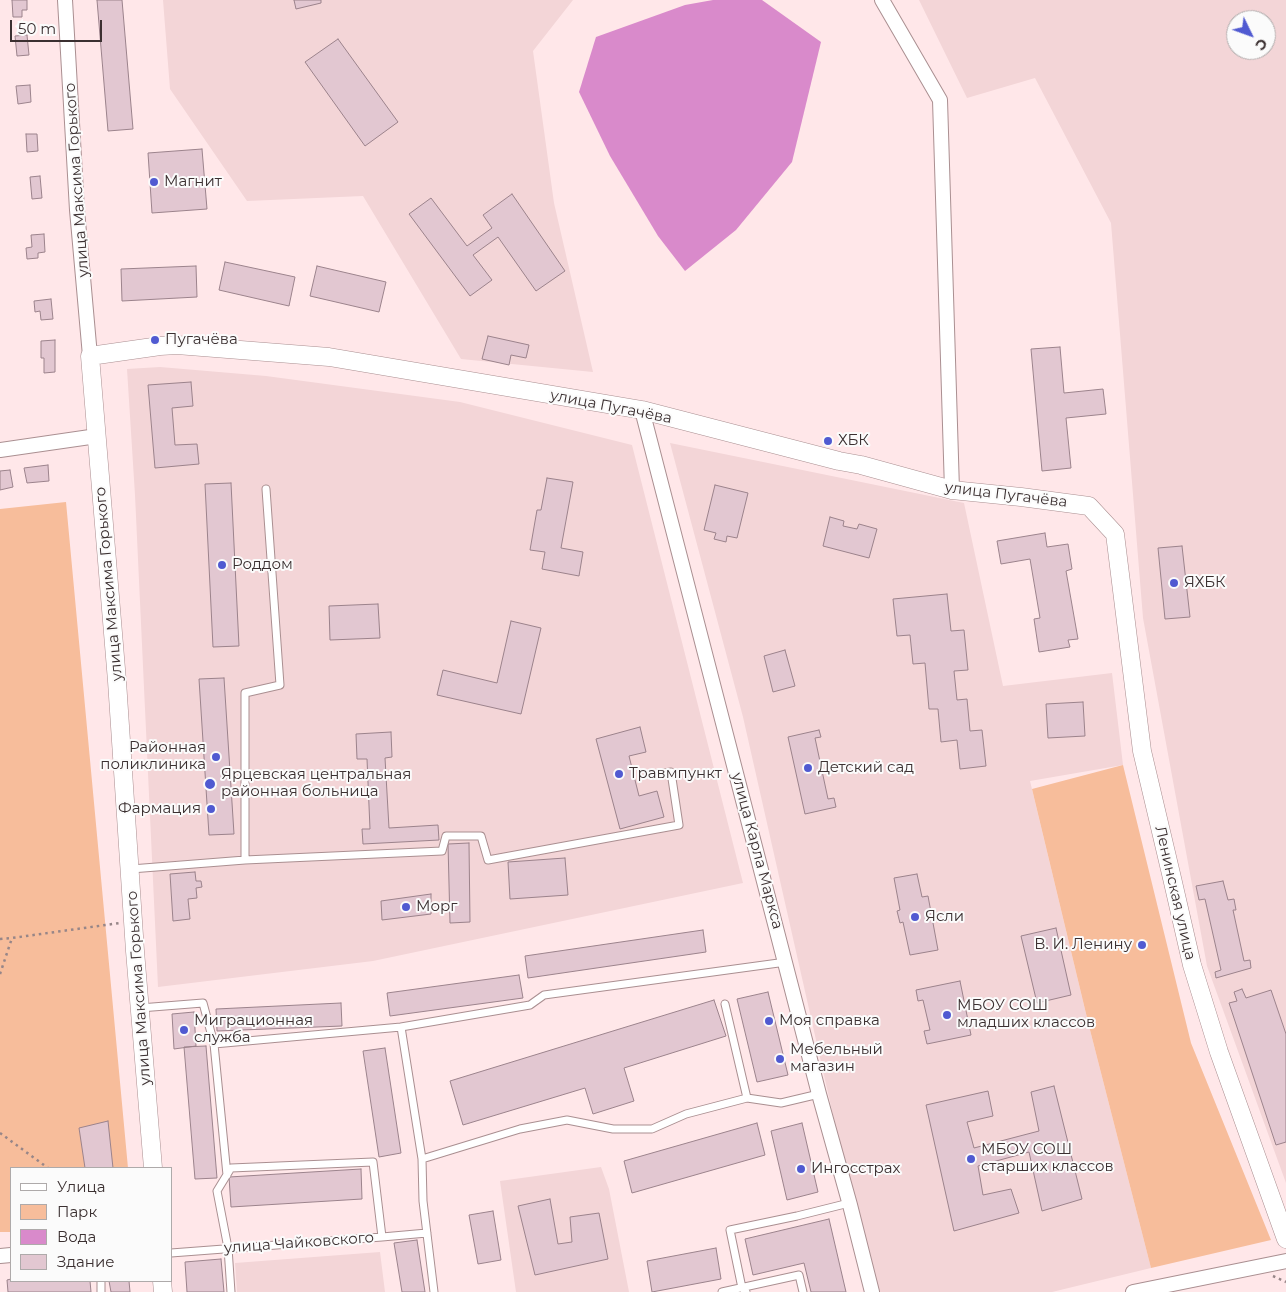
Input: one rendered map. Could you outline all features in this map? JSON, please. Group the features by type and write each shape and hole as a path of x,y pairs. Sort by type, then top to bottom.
{"street":[{"name":"улица Максима Горького","path":"65,0 77,210 97,436 153,1167"},
{"path":"882,0 940,100 952,490"},
{"name":"улица Пугачёва","path":"90,356 177,345 328,357 642,410 952,490 1088,506 1115,534"},
{"name":"улица Карла Маркса","path":"642,410 872,1292"},
{"path":"0,450 97,436"},
{"name":"Ленинская улица","path":"1115,534 1142,750 1192,966 1219,1052 1286,1239"},
{"path":"1133,1292 1286,1261"}],"lane":[{"path":"245,860 245,694 280,685 266,489"},
{"path":"130,869 245,860 442,851 446,836 480,836 488,860 679,825 671,772 651,775"},
{"path":"214,1044 401,1027 530,1005 544,995 786,962"},
{"path":"140,1008 203,1003 214,1044 227,1175"},
{"path":"725,1004 747,1098"},
{"path":"401,1027 422,1159 423,1201 434,1292"},
{"path":"422,1159 520,1129 567,1120 613,1129 652,1129 686,1114 747,1098 781,1103 819,1094"},
{"path":"231,1292 228,1248 217,1191 231,1168 373,1162 382,1237"},
{"path":"744,1290 730,1230 850,1203"},
{"name":"улица Чайковского","path":"172,1252 427,1233"},
{"path":"722,1292 744,1290 799,1275 803,1292"}],"path":[{"path":"0,939 134,921"},
{"path":"0,974 12,938"},
{"path":"0,1133 47,1167"}],"shaded area":[{"path":"163,0 573,0 533,51 554,203 593,372 461,359 363,196 247,201 170,89"},
{"path":"919,0 1286,0 1286,1183 1207,966 1143,618 1111,223 1035,78 967,98"},
{"path":"160,367 266,376 460,402 632,445 743,883 373,961 158,987 135,495 127,369"},
{"path":"670,443 964,503 1003,686 1112,673 1123,765 1030,781 1089,1026 1151,1268 1052,1292 873,1292 743,717"},
{"path":"601,1167 609,1189 629,1292 516,1292 500,1181"},
{"path":"380,1252 385,1292 237,1292 235,1263"}],"green space":[{"path":"66,502 128,1167 10,1167 10,1232 0,1232 0,509"},
{"path":"1123,765 1191,1043 1271,1240 1151,1268 1089,1026 1032,789"}],"water":[{"path":"713,0 762,0 821,42 792,162 736,230 685,271 658,236 610,156 579,92 596,37 685,5"}],"building":[{"path":"12,0 27,0 27,10 22,10 22,17 13,17"},
{"path":"97,0 122,0 133,129 108,131"},
{"path":"294,0 321,0 321,3 296,9"},
{"path":"27,35 29,55 17,56 15,36"},
{"path":"338,39 398,122 365,146 305,62"},
{"path":"30,85 31,102 18,104 16,86"},
{"path":"26,134 37,134 38,151 27,152"},
{"path":"202,149 207,209 152,213 148,153"},
{"path":"40,176 42,198 32,199 30,177"},
{"path":"512,194 565,271 536,291 498,237 473,255 492,280 470,296 409,214 431,198 467,246 492,228 483,215"},
{"path":"44,234 45,252 38,253 38,258 27,259 26,248 32,247 31,235"},
{"path":"225,262 295,277 289,306 219,290"},
{"path":"196,266 197,297 122,301 121,269"},
{"path":"317,266 386,282 379,312 310,296"},
{"path":"51,299 53,319 41,320 40,311 35,312 34,301"},
{"path":"488,336 529,345 526,358 511,355 509,365 482,359"},
{"path":"55,340 55,372 44,373 44,358 41,358 41,341"},
{"path":"1060,347 1064,393 1103,389 1106,414 1066,418 1071,468 1042,471 1031,349"},
{"path":"191,382 193,406 172,408 175,445 197,444 199,464 155,468 148,385"},
{"path":"48,465 49,481 27,483 24,468"},
{"path":"10,470 13,487 0,490 0,471"},
{"path":"547,478 573,482 561,548 583,552 579,576 542,569 545,552 530,550 537,510 541,510"},
{"name":"Роддом","path":"231,483 239,646 213,647 205,484"},
{"path":"715,485 748,493 737,538 727,536 726,542 714,539 716,533 704,530"},
{"path":"830,517 844,521 843,526 857,529 859,524 877,529 869,558 823,546"},
{"path":"1045,533 1047,547 1068,544 1072,569 1066,571 1078,639 1068,640 1070,647 1039,652 1034,619 1040,618 1030,559 1001,564 997,541"},
{"name":"ЯХБК","path":"1182,546 1190,617 1165,619 1158,548"},
{"path":"947,594 951,631 964,630 968,670 954,671 957,700 967,699 970,731 982,730 986,766 960,769 957,740 941,742 938,709 929,709 925,663 913,664 910,635 897,636 893,599"},
{"path":"378,604 380,638 330,640 329,606"},
{"path":"511,621 541,628 521,714 437,695 443,670 497,683"},
{"path":"785,650 795,686 773,692 764,656"},
{"name":"Районная поликлиника","path":"224,678 234,834 209,835 199,679"},
{"path":"1083,702 1085,736 1048,738 1046,704"},
{"name":"Травмпункт","path":"640,727 646,752 629,756 639,796 657,791 664,817 620,829 596,739"},
{"name":"Детский сад","path":"819,730 821,737 815,738 828,799 834,798 836,807 805,814 788,737"},
{"path":"391,732 392,757 385,758 389,828 438,825 439,840 363,844 362,829 370,829 367,759 357,759 356,734"},
{"path":"469,843 470,922 450,923 448,844"},
{"path":"565,858 568,895 510,899 508,862"},
{"path":"195,872 196,881 201,881 202,887 196,888 197,898 188,899 190,919 173,921 170,874"},
{"name":"Ясли","path":"917,874 922,897 928,896 938,950 910,955 903,922 900,923 897,911 900,910 894,878"},
{"path":"1223,881 1228,900 1234,899 1236,910 1233,910 1244,961 1250,960 1251,968 1216,978 1215,972 1221,970 1205,899 1199,900 1196,886"},
{"name":"Морг","path":"431,894 431,914 382,920 381,901"},
{"path":"1056,928 1071,995 1037,1003 1021,936"},
{"path":"703,930 706,952 528,978 525,956"},
{"path":"519,975 523,998 390,1016 387,993"},
{"name":"МБОУ СОШ младших классов","path":"960,981 971,1035 927,1044 924,1031 930,1030 923,1000 918,1001 916,990"},
{"path":"1242,989 1246,998 1271,990 1286,1034 1286,1142 1276,1145 1229,1003 1237,1001 1234,992"},
{"path":"768,992 788,1075 757,1082 737,999"},
{"path":"714,1000 726,1036 624,1068 634,1101 593,1114 585,1088 463,1125 450,1081"},
{"path":"341,1003 342,1026 217,1031 216,1009"},
{"name":"Миграционная служба","path":"194,1012 196,1046 174,1049 172,1014"},
{"path":"206,1046 217,1178 195,1179 184,1047"},
{"path":"385,1048 401,1153 379,1157 363,1051"},
{"name":"МБОУ СОШ старших классов","path":"1054,1086 1082,1199 1042,1211 1029,1152 978,1166 983,1195 1011,1189 1019,1213 954,1231 926,1105 988,1091 993,1116 967,1122 974,1148 1039,1131 1031,1092"},
{"path":"108,1121 113,1167 85,1167 79,1128"},
{"path":"757,1123 765,1155 632,1193 624,1161"},
{"path":"802,1123 818,1192 787,1200 771,1131"},
{"path":"361,1169 362,1199 231,1207 229,1177"},
{"path":"550,1199 558,1244 572,1242 570,1217 599,1213 608,1259 535,1275 518,1206"},
{"path":"493,1211 501,1260 478,1264 469,1215"},
{"path":"829,1219 846,1292 811,1292 804,1263 753,1275 745,1239"},
{"path":"417,1240 425,1292 402,1292 394,1243"},
{"path":"716,1248 721,1279 652,1292 647,1261"},
{"path":"221,1259 224,1292 187,1292 185,1262"},
{"path":"10,1279 10,1282 90,1282 91,1292 8,1292 7,1280"},
{"path":"109,1282 129,1282 130,1292 111,1292"}],"place":[{"name":"Магнит","path":"154,182"},
{"name":"Пугачёва","path":"155,340"},
{"name":"ХБК","path":"828,441"},
{"name":"Роддом","path":"222,565"},
{"name":"ЯХБК","path":"1174,583"},
{"name":"Районная поликлиника","path":"216,757"},
{"name":"Детский сад","path":"808,768"},
{"name":"Травмпункт","path":"619,774"},
{"name":"Ярцевская центральная районная больница","path":"210,784"},
{"name":"Фармация","path":"211,809"},
{"name":"Морг","path":"406,907"},
{"name":"Ясли","path":"915,917"},
{"name":"В. И. Ленину","path":"1142,945"},
{"name":"МБОУ СОШ младших классов","path":"947,1015"},
{"name":"Моя справка","path":"769,1021"},
{"name":"Миграционная служба","path":"184,1030"},
{"name":"Мебельный магазин","path":"780,1059"},
{"name":"МБОУ СОШ старших классов","path":"971,1159"},
{"name":"Ингосстрах","path":"801,1169"}]}
